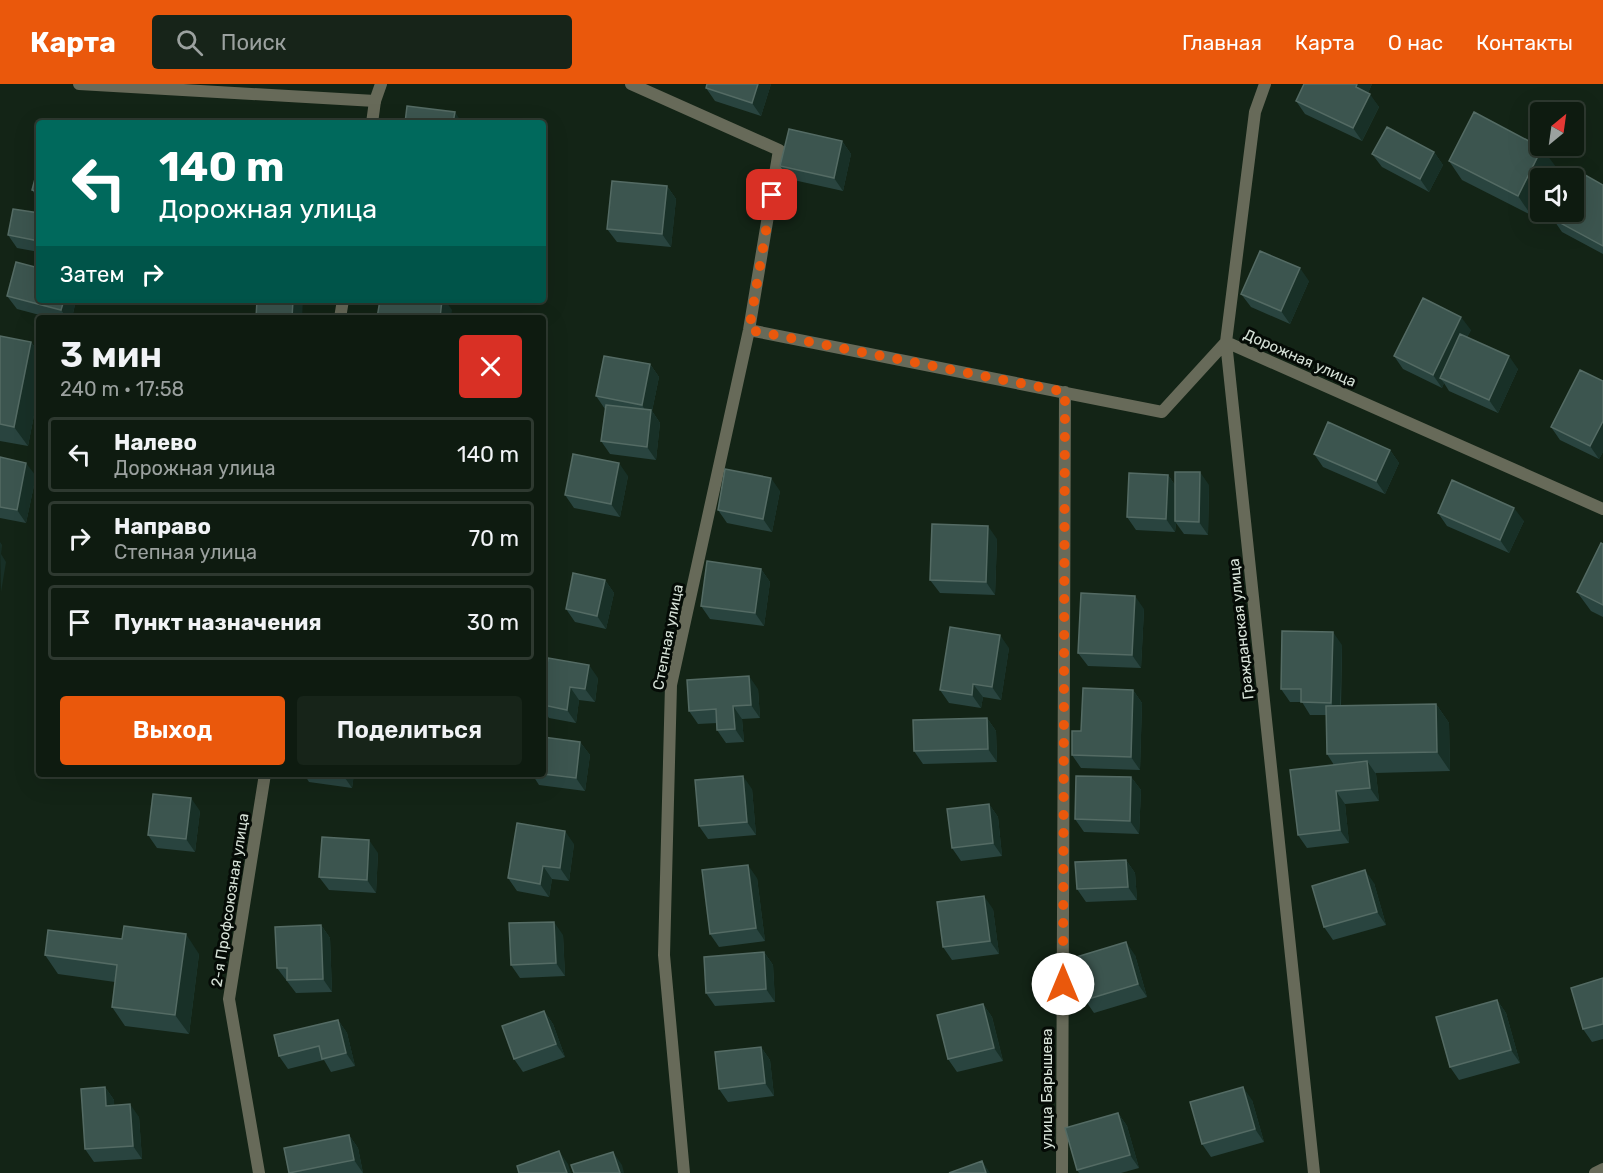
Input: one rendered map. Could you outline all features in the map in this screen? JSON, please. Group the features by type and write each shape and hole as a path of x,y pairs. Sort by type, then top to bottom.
{"street":[{"path":"79,84 375,101"},
{"path":"372,120 375,101 381,84"},
{"name":"Степная улица","path":"631,84 779,150 749,330 671,685 664,955 684,1173"},
{"name":"Гражданская улица","path":"1265,84 1255,112 1226,342 1314,1173"},
{"name":"Дорожная улица","path":"749,330 1162,412 1226,342 1603,509"},
{"name":"улица Барышева","path":"1062,1173 1065,392"},
{"name":"2-я Профсоюзная улица","path":"259,1173 229,999 265,777"},
{"path":"1595,1173 1603,1169"}],"building":[{"path":"707,84 758,84 752,103 706,88"},
{"path":"1304,84 1357,84 1356,87 1370,94 1353,128 1296,101"},
{"path":"407,106 455,112 454,120 405,120"},
{"path":"1474,112 1530,142 1530,156 1538,156 1518,196 1449,161"},
{"path":"1387,127 1434,152 1420,179 1372,154"},
{"path":"789,129 842,141 834,178 780,166"},
{"path":"1584,174 1603,185 1603,246 1559,222 1584,222"},
{"path":"36,175 36,191 32,190"},
{"path":"612,181 667,186 662,234 607,229"},
{"path":"13,209 36,213 36,240 8,235"},
{"path":"1260,251 1300,268 1281,311 1241,294"},
{"path":"16,262 36,267 36,303 63,303 61,310 7,296"},
{"path":"1423,298 1461,317 1433,375 1394,356"},
{"path":"257,303 293,303 292,315 256,315"},
{"path":"380,303 442,303 440,315 378,315"},
{"path":"1460,334 1509,356 1489,400 1440,378"},
{"path":"0,336 31,342 14,427 0,424"},
{"path":"604,356 650,364 642,405 596,396"},
{"path":"1580,370 1603,381 1603,421 1590,446 1551,427"},
{"path":"606,405 651,410 647,447 601,441"},
{"path":"1328,422 1390,450 1376,481 1314,454"},
{"path":"573,454 619,463 611,504 565,495"},
{"path":"0,457 26,463 17,510 0,507"},
{"path":"725,469 771,478 763,519 718,510"},
{"path":"1175,472 1200,472 1199,522 1175,521"},
{"path":"1129,473 1168,475 1166,519 1127,517"},
{"path":"1452,480 1514,508 1500,540 1438,513"},
{"path":"932,524 988,526 986,582 930,580"},
{"path":"1601,543 1603,544 1603,605 1577,592"},
{"path":"707,561 761,569 755,613 701,606"},
{"path":"573,573 605,580 597,616 566,609"},
{"path":"1081,593 1135,596 1132,655 1078,653"},
{"path":"950,627 1000,635 992,687 973,684 972,695 940,690"},
{"path":"1282,631 1333,632 1331,703 1301,702 1301,689 1281,689"},
{"path":"548,658 589,665 585,689 570,687 567,710 546,706"},
{"path":"749,676 751,705 733,706 735,729 717,730 716,709 689,711 687,680"},
{"path":"1083,688 1133,690 1131,757 1072,755 1072,731 1081,731"},
{"path":"1436,704 1437,752 1327,754 1326,706"},
{"path":"987,718 988,749 914,751 913,720"},
{"path":"546,737 580,742 576,778 546,774"},
{"path":"1367,761 1370,788 1336,791 1340,830 1298,835 1290,770"},
{"path":"743,776 747,822 699,826 695,780"},
{"path":"1076,776 1131,777 1130,821 1075,819"},
{"path":"153,794 191,798 186,839 148,835"},
{"path":"989,804 993,843 952,848 947,809"},
{"path":"517,823 565,831 560,868 543,866 540,884 508,878"},
{"path":"322,837 369,840 367,880 319,877"},
{"path":"1126,860 1128,887 1077,889 1075,862"},
{"path":"748,865 756,928 710,934 702,870"},
{"path":"1365,870 1377,912 1324,927 1312,886"},
{"path":"984,896 990,941 943,947 937,902"},
{"path":"554,922 556,963 511,965 509,923"},
{"path":"321,925 323,979 287,980 287,968 277,968 275,927"},
{"path":"124,926 186,934 175,1015 112,1007 117,965 45,955 48,930 122,939"},
{"path":"1126,942 1138,984 1085,1000 1073,958"},
{"path":"764,952 766,989 706,993 704,957"},
{"path":"1603,978 1603,1024 1583,1029 1571,988"},
{"path":"1497,1000 1511,1050 1450,1067 1436,1017"},
{"path":"983,1004 994,1048 948,1059 937,1015"},
{"path":"544,1011 556,1044 514,1059 502,1026"},
{"path":"338,1020 346,1053 322,1059 319,1046 279,1056 274,1035"},
{"path":"761,1047 765,1083 719,1089 715,1052"},
{"path":"105,1087 106,1106 130,1104 133,1146 85,1149 81,1089"},
{"path":"1243,1087 1255,1129 1202,1144 1190,1102"},
{"path":"1118,1113 1130,1155 1077,1170 1065,1128"},
{"path":"349,1135 354,1160 289,1173 284,1148"},
{"path":"559,1151 567,1173 519,1173 517,1166"},
{"path":"613,1152 620,1173 574,1173 571,1165"},
{"path":"982,1161 986,1173 949,1173"}],"route":[{"path":"772,195 749,330 1065,392 1063,984"}]}
